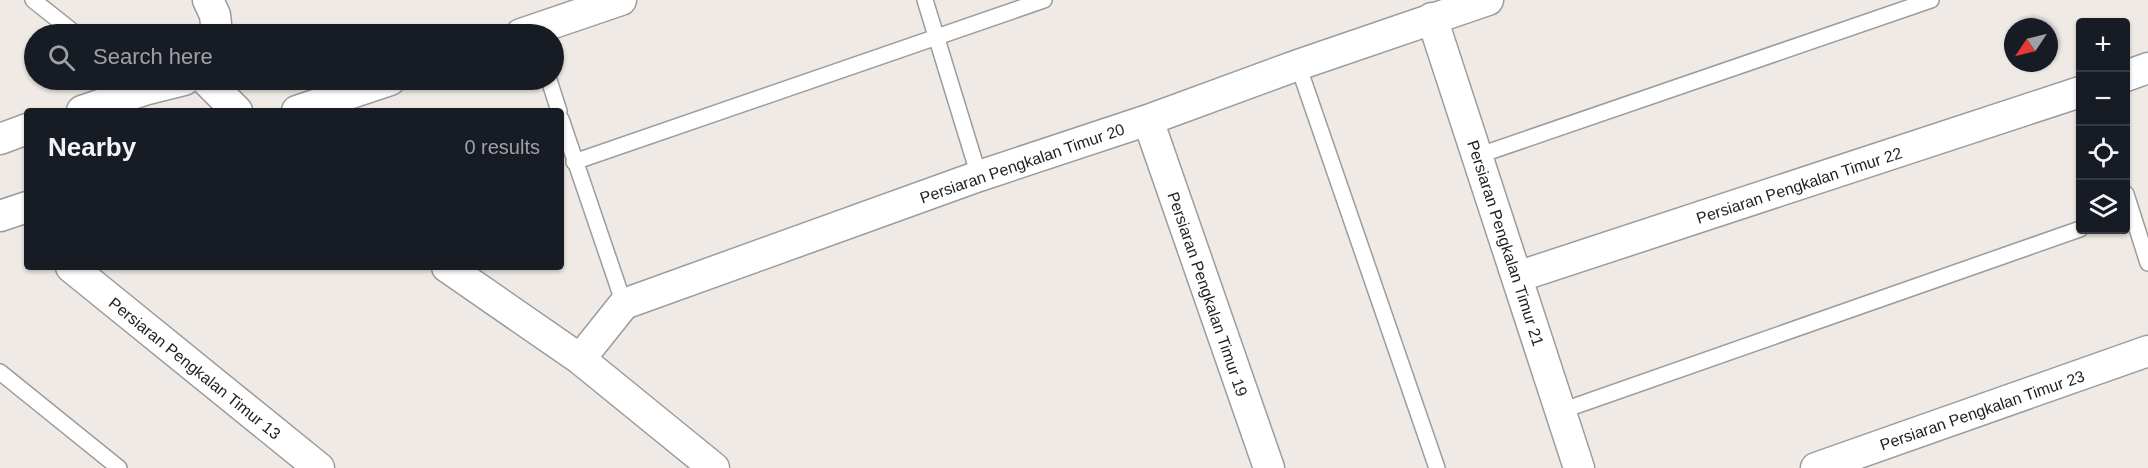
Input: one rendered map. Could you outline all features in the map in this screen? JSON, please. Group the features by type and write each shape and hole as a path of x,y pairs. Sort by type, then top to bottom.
{"street":[{"path":"208,0 215,15 216,24"},
{"name":"Persiaran Pengkalan Timur 20","path":"624,304 979,176 1148,120 1298,65 1429,9 1488,0"},
{"path":"554,24 611,2"},
{"name":"Persiaran Pengkalan Timur 21","path":"1429,9 1579,468"},
{"path":"2130,75 2148,68"},
{"path":"88,108 127,90"},
{"path":"216,90 234,108"},
{"path":"309,108 361,90"},
{"name":"Persiaran Pengkalan Timur 22","path":"1517,277 2076,93"},
{"name":"Persiaran Pengkalan Timur 19","path":"1148,120 1269,468"},
{"path":"0,139 24,130"},
{"name":"Persiaran Pengkalan Timur 13","path":"75,270 319,468"},
{"path":"451,270 580,358 714,468"},
{"path":"580,358 624,304"},
{"name":"Persiaran Pengkalan Timur 23","path":"1824,467 2148,351"}],"lane":[{"path":"33,0 63,24"},
{"path":"925,0 979,176"},
{"path":"574,162 1044,0"},
{"path":"1477,156 1931,0"},
{"path":"1298,65 1437,468"},
{"path":"552,90 558,108"},
{"path":"564,129 624,304"},
{"path":"2130,218 2148,263"},
{"path":"1561,411 2076,231"},
{"path":"0,372 119,468"}]}
